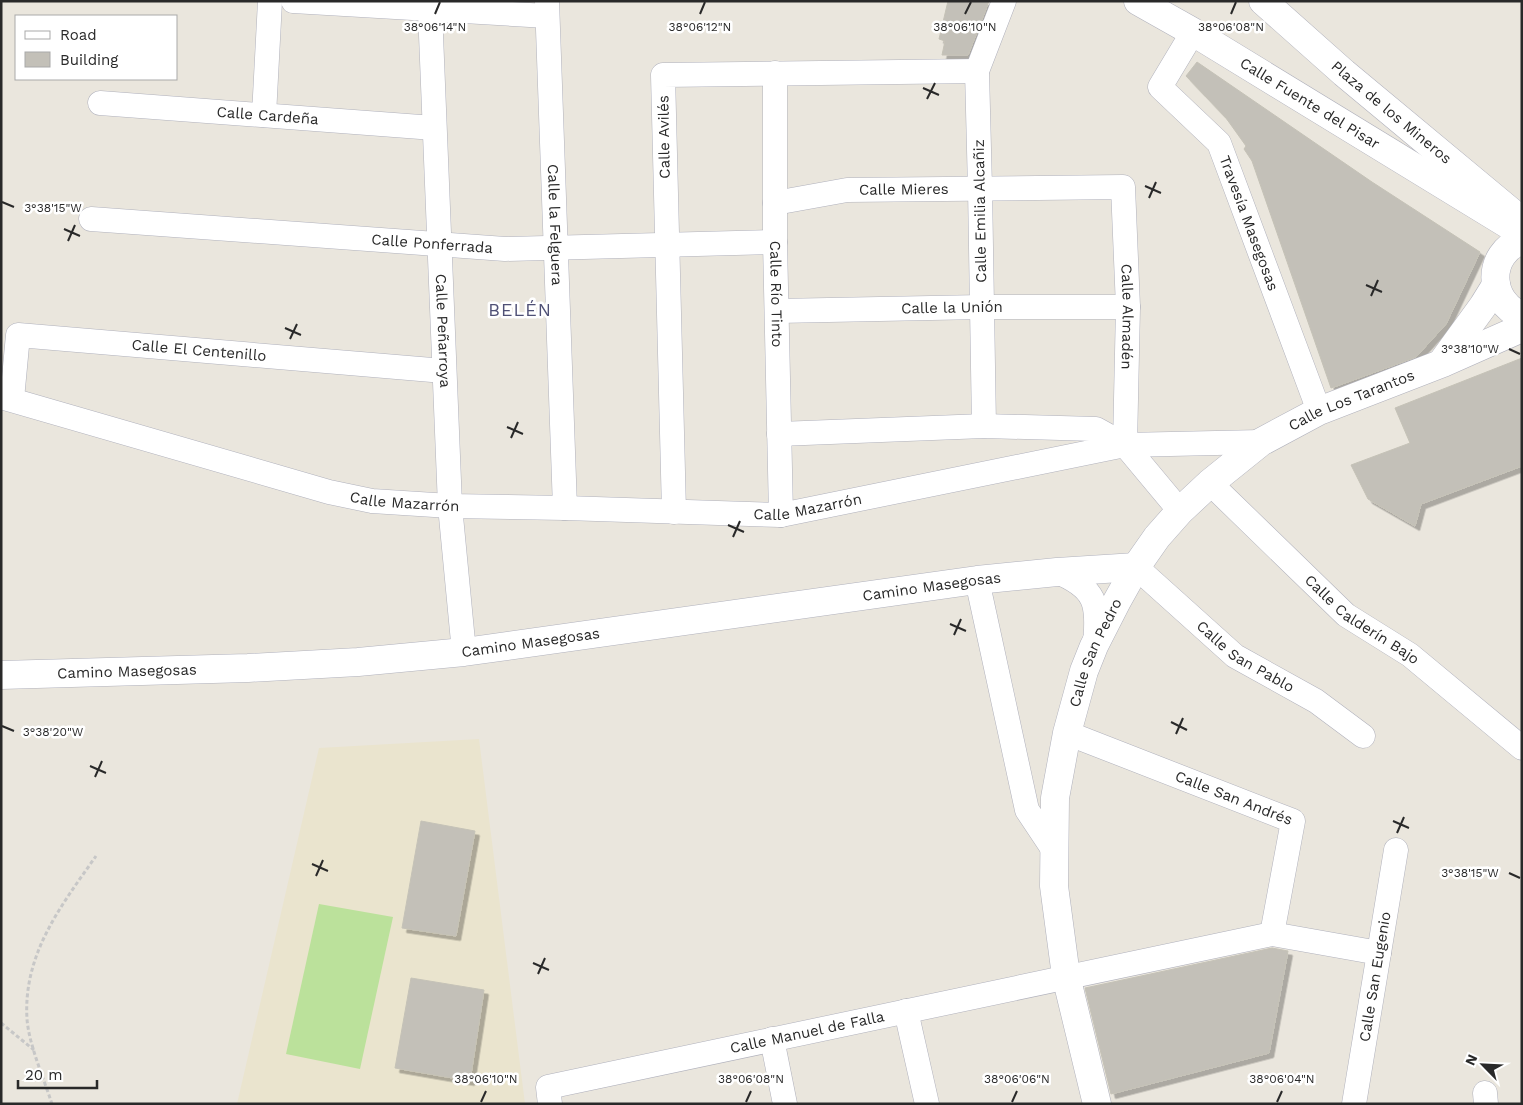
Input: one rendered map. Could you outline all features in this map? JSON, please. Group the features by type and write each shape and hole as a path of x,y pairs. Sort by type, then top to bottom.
{"street":[{"path":"264,116 270,1"},
{"path":"293,1 430,10 547,9"},
{"name":"Calle Emilia Alcañiz","path":"984,426 977,71 1004,1"},
{"name":"Calle Fuente del Pisar","path":"1138,1 1176,18 1522,233"},
{"name":"Plaza de los Mineros","path":"1263,1 1344,73 1522,222"},
{"name":"Calle la Felguera","path":"547,9 565,508"},
{"name":"Calle Peñarroya","path":"430,10 450,506 464,652"},
{"name":"Travesía Masegosas","path":"1176,18 1160,87 1219,143 1319,411"},
{"name":"Calle Avilés","path":"674,512 663,75 977,71"},
{"name":"Calle Río Tinto","path":"775,73 775,203 781,515"},
{"name":"Calle Cardeña","path":"100,103 434,128"},
{"name":"Calle Mieres","path":"775,203 847,190 1123,187"},
{"name":"Calle Almadén","path":"1123,187 1128,307 1125,445"},
{"path":"1479,208 1512,248 1497,269 1496,286 1507,306 1522,316"},
{"name":"Calle Ponferrada","path":"90,219 505,249 776,242"},
{"path":"1443,363 1496,286"},
{"name":"Calle la Unión","path":"777,311 982,307 1128,307"},
{"name":"Calle Los Tarantos","path":"1210,483 1261,442 1319,411 1443,363 1522,328"},
{"name":"Calle El Centenillo","path":"6,398 18,335 444,371"},
{"name":"Calle Mazarrón","path":"6,398 251,471 336,494 372,501 450,506 781,515 1125,445"},
{"path":"779,434 984,426 1096,429 1125,445 1180,511"},
{"name":"Calle Los Tarantos","path":"1125,445 1261,442"},
{"name":"Calle San Pedro","path":"1097,1104 1066,976 1054,886 1055,798 1067,733 1082,679 1094,646 1136,567 1180,511 1210,483"},
{"name":"Calle Calderín Bajo","path":"1210,483 1346,615 1410,655 1521,750"},
{"name":"Camino Masegosas","path":"1,675 248,668 358,662 464,652 977,580 1136,567"},
{"name":"Calle San Pablo","path":"1136,567 1236,656 1316,701 1363,736"},
{"path":"1057,572 1078,581 1090,595 1097,619 1094,646"},
{"path":"977,580 1027,810 1055,852"},
{"name":"Calle San Andrés","path":"1067,733 1293,820 1272,934"},
{"name":"Calle San Eugenio","path":"1354,1104 1396,850"},
{"path":"1272,934 1379,953"},
{"name":"Calle Manuel de Falla","path":"549,1095 772,1039 1272,934"},
{"path":"906,1011 927,1104"},
{"path":"772,1039 785,1104"}],"path":[{"path":"52,1104 35,1051 28,1020 29,984 37,951 55,915 96,856"},
{"path":"1,1023 35,1051"}],"shaded area":[{"path":"479,739 525,1104 237,1104 319,748"}],"green space":[{"path":"319,904 393,917 360,1069 286,1054"}],"building":[{"path":"948,1 989,1 968,55 942,55 945,41 939,39"},
{"path":"1197,62 1372,182 1480,252 1446,324 1416,357 1331,388 1252,161 1244,149 1246,146 1226,118 1186,76"},
{"path":"1522,358 1522,466 1421,504 1415,526 1368,499 1351,465 1410,443 1395,408"},
{"path":"421,821 475,831 456,936 402,928"},
{"path":"1272,948 1288,951 1269,1053 1111,1094 1085,988"},
{"path":"411,978 484,990 470,1081 395,1068"}],"district":[{"name":"BELÉN","path":"520,310"}]}
